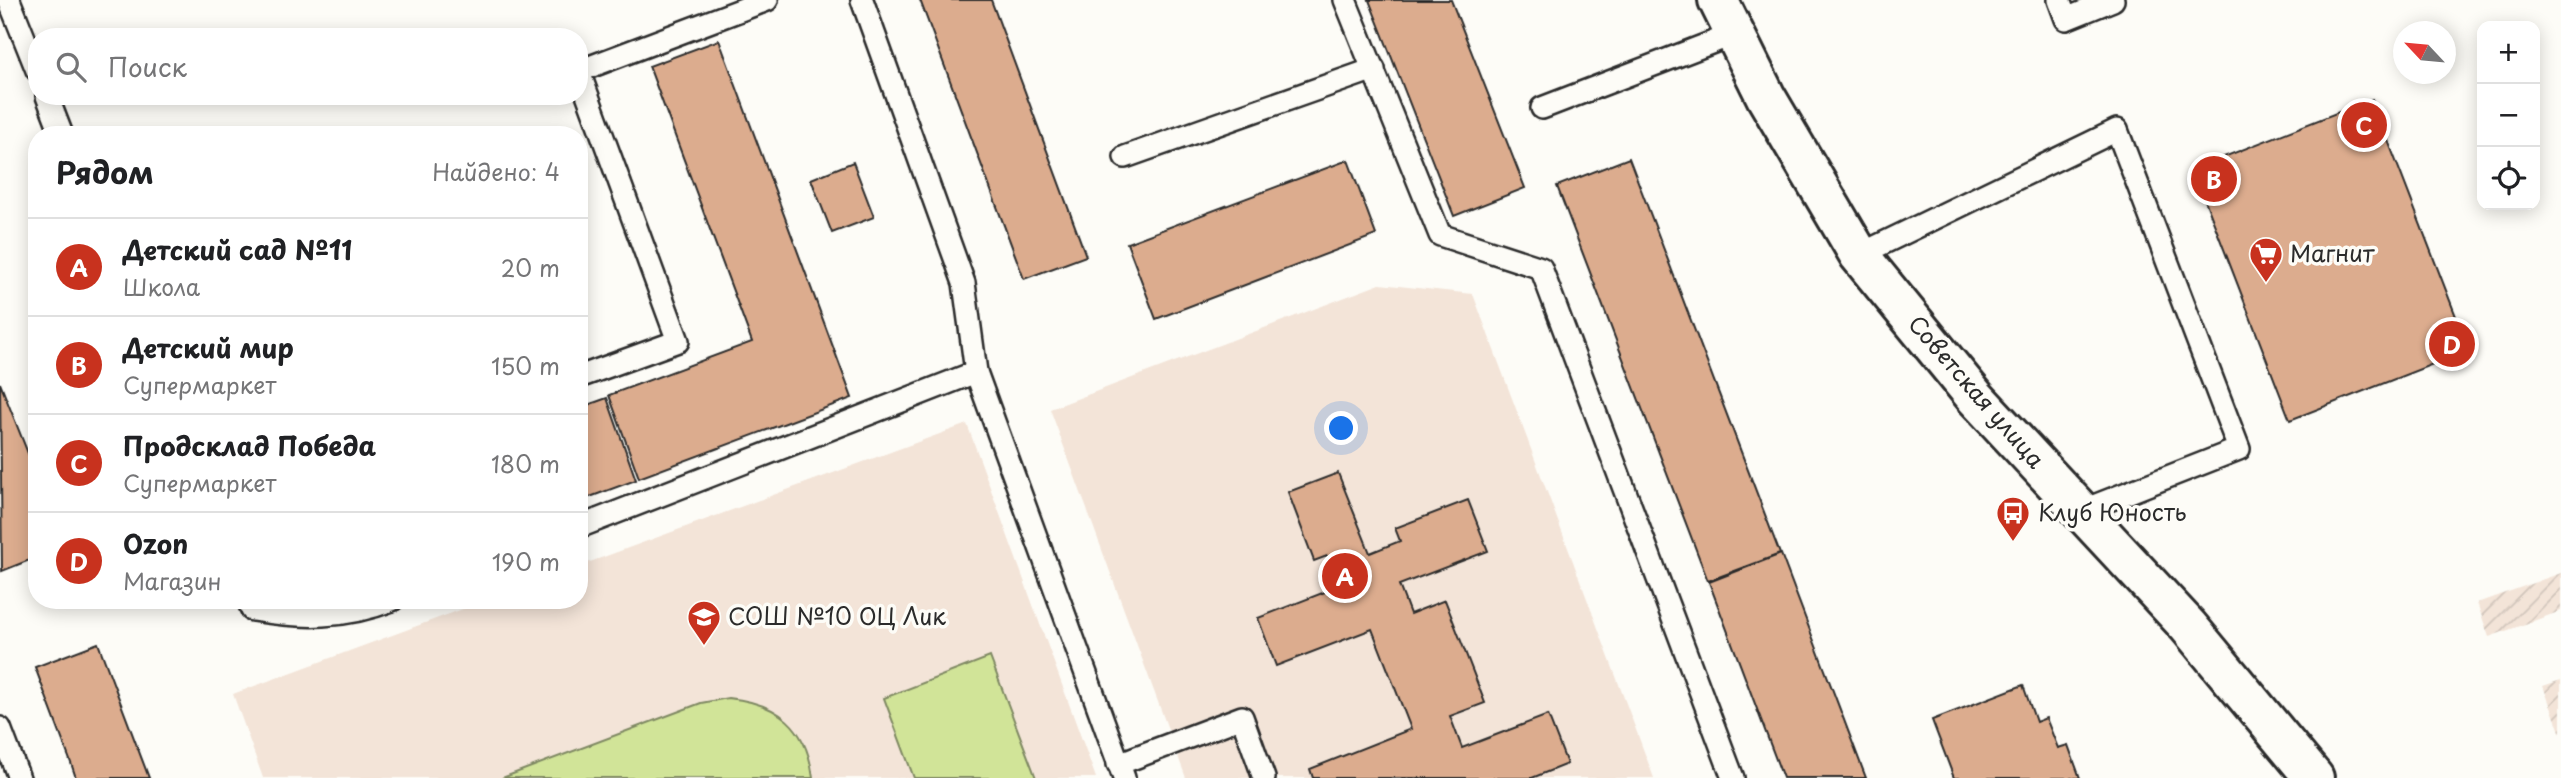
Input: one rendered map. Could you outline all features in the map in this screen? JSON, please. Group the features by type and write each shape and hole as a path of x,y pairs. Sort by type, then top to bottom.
{"street":[{"name":"Советская улица","path":"1718,0 1766,97 1859,255 1975,397 2188,626 2314,778"}],"lane":[{"path":"9,0 28,48"},
{"path":"588,69 767,0"},
{"path":"862,0 964,283 976,372 1121,771 1242,718 1264,778"},
{"path":"1345,0 1440,235 1541,268 1733,778"},
{"path":"2059,0 2066,19 2113,0"},
{"path":"1542,108 1734,34"},
{"path":"1125,156 1374,69"},
{"path":"588,96 678,341 588,374"},
{"path":"50,105 59,126"},
{"path":"1859,255 2118,131 2239,449 2081,511"},
{"path":"588,523 976,372"},
{"path":"252,609 302,618 371,609"},
{"path":"0,728 19,778"}],"shaded area":[{"path":"1380,284 1473,294 1654,778 1186,778 1050,409"},
{"name":"СОШ №10 ОЦ Лик","path":"967,424 1096,778 263,778 233,694 463,609 588,609 588,563"},
{"path":"2561,573 2561,611 2489,637 2477,603"},
{"path":"2561,680 2561,734 2543,686"}],"green space":[{"path":"990,657 1036,778 914,778 884,698"},
{"path":"728,698 762,705 787,720 804,744 813,778 502,778 701,703"}],"building":[{"path":"920,0 991,0 1086,256 1024,279"},
{"path":"1369,0 1451,0 1525,188 1454,216"},
{"path":"719,40 852,398 639,478 609,395 752,342 649,66"},
{"path":"2372,99 2469,350 2290,420 2193,169"},
{"path":"1629,158 1780,554 1708,581 1557,186"},
{"path":"1348,160 1376,235 1156,319 1127,243"},
{"path":"853,162 874,217 832,233 811,179"},
{"path":"0,383 28,453 28,561 2,571"},
{"path":"607,398 636,480 588,498 588,405"},
{"path":"1338,473 1370,553 1400,541 1395,528 1468,500 1488,551 1399,585 1410,614 1445,600 1485,703 1450,716 1462,748 1548,715 1567,764 1532,778 1313,778 1310,769 1411,729 1372,629 1276,666 1258,618 1338,587 1327,556 1314,561 1288,492"},
{"path":"1781,554 1866,778 1783,778 1709,582"},
{"path":"98,643 149,778 76,778 35,667"},
{"path":"2023,685 2036,722 2046,718 2058,748 2068,745 2080,778 1954,778 1932,720"}],"place":[{"name":"Продсклад Победа","path":"2364,125"},
{"name":"Детский мир","path":"2214,179"},
{"name":"Магнит","path":"2266,284"},
{"name":"Ozon","path":"2452,344"},
{"name":"Клуб Юность","path":"2013,543"},
{"name":"Детский сад №11","path":"1345,576"},
{"name":"СОШ №10 ОЦ Лик","path":"704,647"}]}
